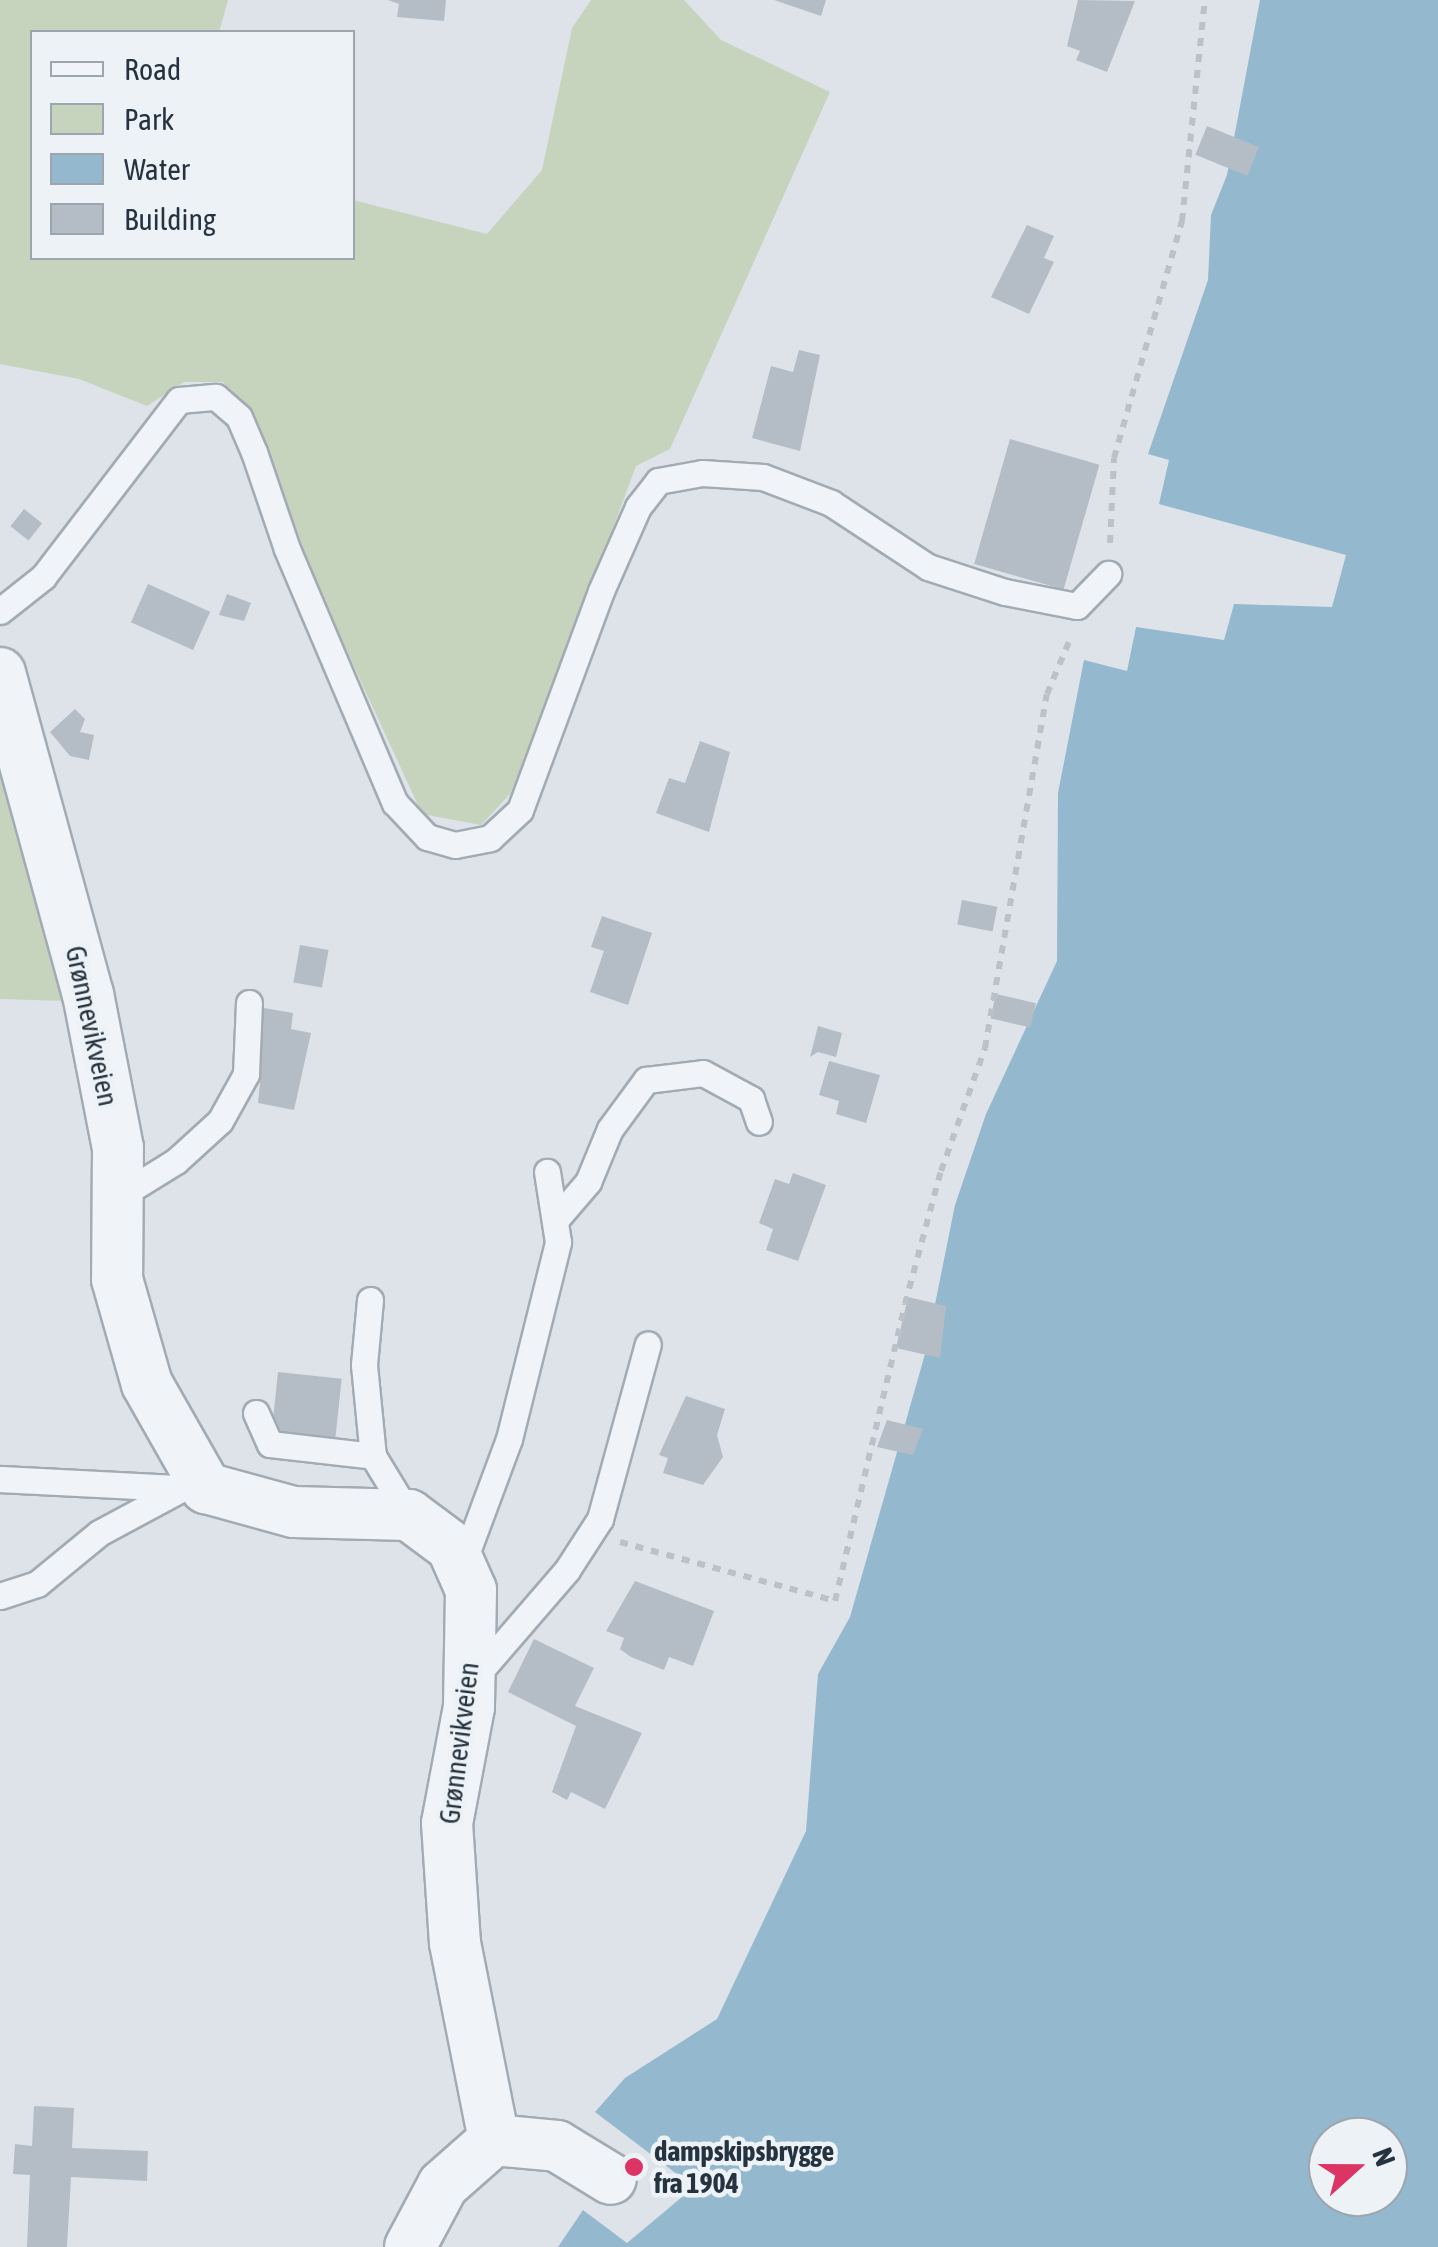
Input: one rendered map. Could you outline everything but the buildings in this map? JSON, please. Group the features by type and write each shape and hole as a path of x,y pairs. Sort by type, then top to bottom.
{"street":[{"name":"Grønnevikveien","path":"0,673 88,994 118,1148 116,1279 147,1384 194,1488"},
{"path":"194,1488 294,1512 409,1515"},
{"name":"Grønnevikveien","path":"409,1515 452,1547 471,1590 470,1683 447,1822 455,1943 494,2140"},
{"path":"410,2247 443,2185 494,2140 557,2146 611,2179"}],"lane":[{"path":"0,611 44,577 180,400 216,397 239,418 254,452 287,549 395,803 426,837 455,845 490,838 520,810 601,591 638,507 658,481 702,473 763,477 830,502 928,567 1077,606 1108,574"},
{"path":"118,1197 176,1161 220,1121 246,1074 249,1003"},
{"path":"557,1218 588,1182 610,1128 646,1080 702,1074 750,1099 760,1122"},
{"path":"461,1568 509,1440 558,1242 547,1172"},
{"path":"370,1300 364,1364 374,1456 409,1515"},
{"path":"470,1683 600,1519 648,1344"},
{"path":"256,1413 270,1444 374,1456"},
{"path":"0,1479 194,1488"},
{"path":"0,1596 37,1584 99,1533 194,1488"}],"path":[{"path":"1108,574 1114,458 1182,221 1205,0"},
{"path":"588,1537 835,1601 920,1247 985,1048 1047,694 1077,606"}],"green space":[{"path":"0,0 228,0 220,30 30,30 30,260 355,260 355,201 487,234 542,170 572,28 591,0 684,0 721,40 830,92 670,449 636,466 531,749 510,794 481,825 422,814 299,547 250,411 223,382 184,382 147,406 79,379 0,364"},
{"path":"0,726 66,1001 0,999"}],"water":[{"path":"1260,0 1438,0 1438,2247 558,2247 583,2210 627,2243 694,2187 595,2112 625,2078 717,2019 806,1831 818,1674 850,1617 925,1354 955,1205 986,1114 1057,961 1058,793 1084,660 1127,671 1136,627 1224,640 1234,604 1332,607 1346,555 1159,504 1169,460 1148,454 1208,280 1211,215 1227,175"}],"place":[{"name":"dampskipsbrygge fra 1904","path":"634,2167"}]}
